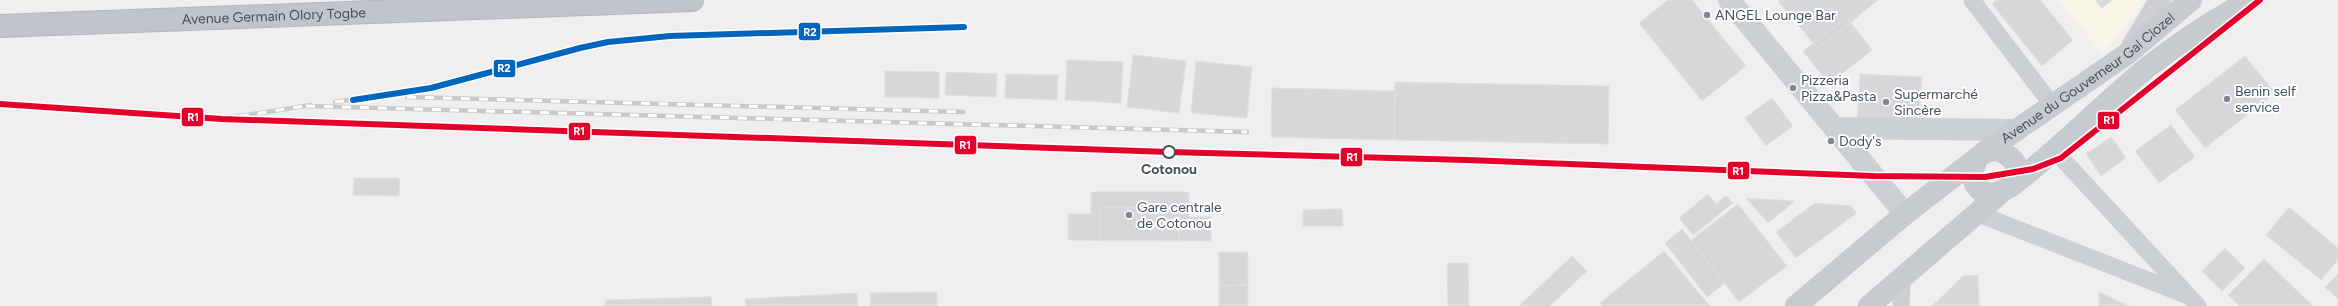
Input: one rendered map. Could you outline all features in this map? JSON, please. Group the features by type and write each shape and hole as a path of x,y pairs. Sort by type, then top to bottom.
{"highway":[{"name":"Avenue Germain Olory Togbe","path":"0,26 692,0"}],"main road":[{"name":"Avenue du Gouverneur Gal Clozel","path":"1796,306 1905,214 1980,156 2127,54 2178,3"},
{"name":"Avenue du Gouverneur Gal Clozel","path":"1870,306 1979,214 2007,188 2055,151 2149,66 2237,3"},
{"path":"1990,151 2000,151 2011,158 2016,173 2007,188 1990,193 1977,186 1972,170 1980,156 1990,151"}],"street":[{"path":"1729,0 1905,214"},
{"path":"1972,0 2053,106"},
{"path":"1834,128 2017,130"},
{"path":"2055,151 2192,301"},
{"path":"1979,214 2192,301"},
{"path":"1901,306 1902,279"}],"shaded area":[{"path":"2059,0 2145,0 2115,40 2102,53"}],"building":[{"path":"1668,0 1692,0 1746,66 1702,101 1639,23"},
{"path":"1878,0 1818,49 1778,1"},
{"path":"1996,0 2040,0 2073,40 2042,66 1992,4"},
{"path":"2095,0 2112,0 2102,8"},
{"path":"1847,18 1872,50 1829,84 1803,51"},
{"path":"1133,55 1186,61 1179,113 1127,107"},
{"path":"2245,56 2275,93 2205,148 2175,110"},
{"path":"1067,60 1123,62 1121,103 1065,100"},
{"path":"1196,61 1252,67 1247,118 1191,113"},
{"path":"885,71 939,72 939,98 885,97"},
{"path":"946,72 997,74 996,97 945,95"},
{"path":"1006,74 1058,75 1057,100 1005,98"},
{"path":"1860,74 1922,77 1919,125 1857,122"},
{"path":"1395,82 1609,86 1608,144 1394,140"},
{"path":"1272,88 1395,91 1394,140 1271,137"},
{"path":"1772,98 1793,126 1766,146 1745,118"},
{"path":"2171,125 2195,157 2159,183 2135,151"},
{"path":"2111,137 2126,158 2101,176 2086,154"},
{"path":"354,178 400,178 399,196 353,195"},
{"name":"Gare centrale de Cotonou","path":"1091,192 1189,192 1189,217 1211,217 1211,241 1068,240 1068,214 1091,214"},
{"path":"1708,194 1716,204 1726,196 1733,203 1693,235 1679,218"},
{"path":"1746,198 1795,201 1768,223"},
{"path":"1815,203 1851,206 1857,213 1796,258 1776,232"},
{"path":"1738,204 1787,266 1739,302 1691,240"},
{"path":"1100,207 1179,208 1179,241 1100,241"},
{"path":"2289,207 2338,248 2338,260 2321,280 2266,235"},
{"path":"1342,209 1343,226 1303,226 1303,210"},
{"path":"1682,229 1725,283 1707,297 1665,243"},
{"path":"2225,248 2245,268 2222,291 2202,271"},
{"path":"1664,251 1710,306 1602,306 1600,303"},
{"path":"1219,252 1248,252 1248,285 1219,286"},
{"path":"1572,256 1587,271 1550,306 1520,305"},
{"path":"2264,259 2313,306 2239,306 2228,295"},
{"path":"1447,263 1468,263 1469,306 1448,306"},
{"path":"2338,274 2338,299 2325,287"},
{"path":"1978,275 1979,306 1932,306 1963,276"},
{"path":"1248,285 1248,306 1219,306 1219,286"},
{"path":"937,292 937,306 871,306 870,293"},
{"path":"2099,292 2129,306 2099,306"},
{"path":"857,293 858,306 746,306 745,299"},
{"path":"711,297 712,306 605,306 605,300"}],"railway":[{"path":"1169,152 1557,163 1935,178 1987,176 2037,167 2061,158 2260,0"},
{"path":"335,102 431,88 580,48 608,42 670,36 964,27"},
{"path":"407,97 963,112"},
{"path":"222,119 311,105"},
{"path":"306,106 1247,132"}],"transit line":[{"name":"R1","path":"0,104 222,119 1169,152 1467,160 1873,176 1985,177 2033,169 2061,158 2260,0"},
{"name":"R2","path":"353,100 431,88 580,48 608,42 670,36 964,27"}],"place":[{"name":"ANGEL Lounge Bar","path":"1707,15"},
{"name":"Pizzeria Pizza&Pasta","path":"1793,88"},
{"name":"Benin self service","path":"2227,99"},
{"name":"Supermarché Sincère","path":"1886,102"},
{"name":"Dody's","path":"1831,141"},
{"name":"Cotonou","path":"1169,152"},
{"name":"Gare centrale de Cotonou","path":"1129,215"}]}
